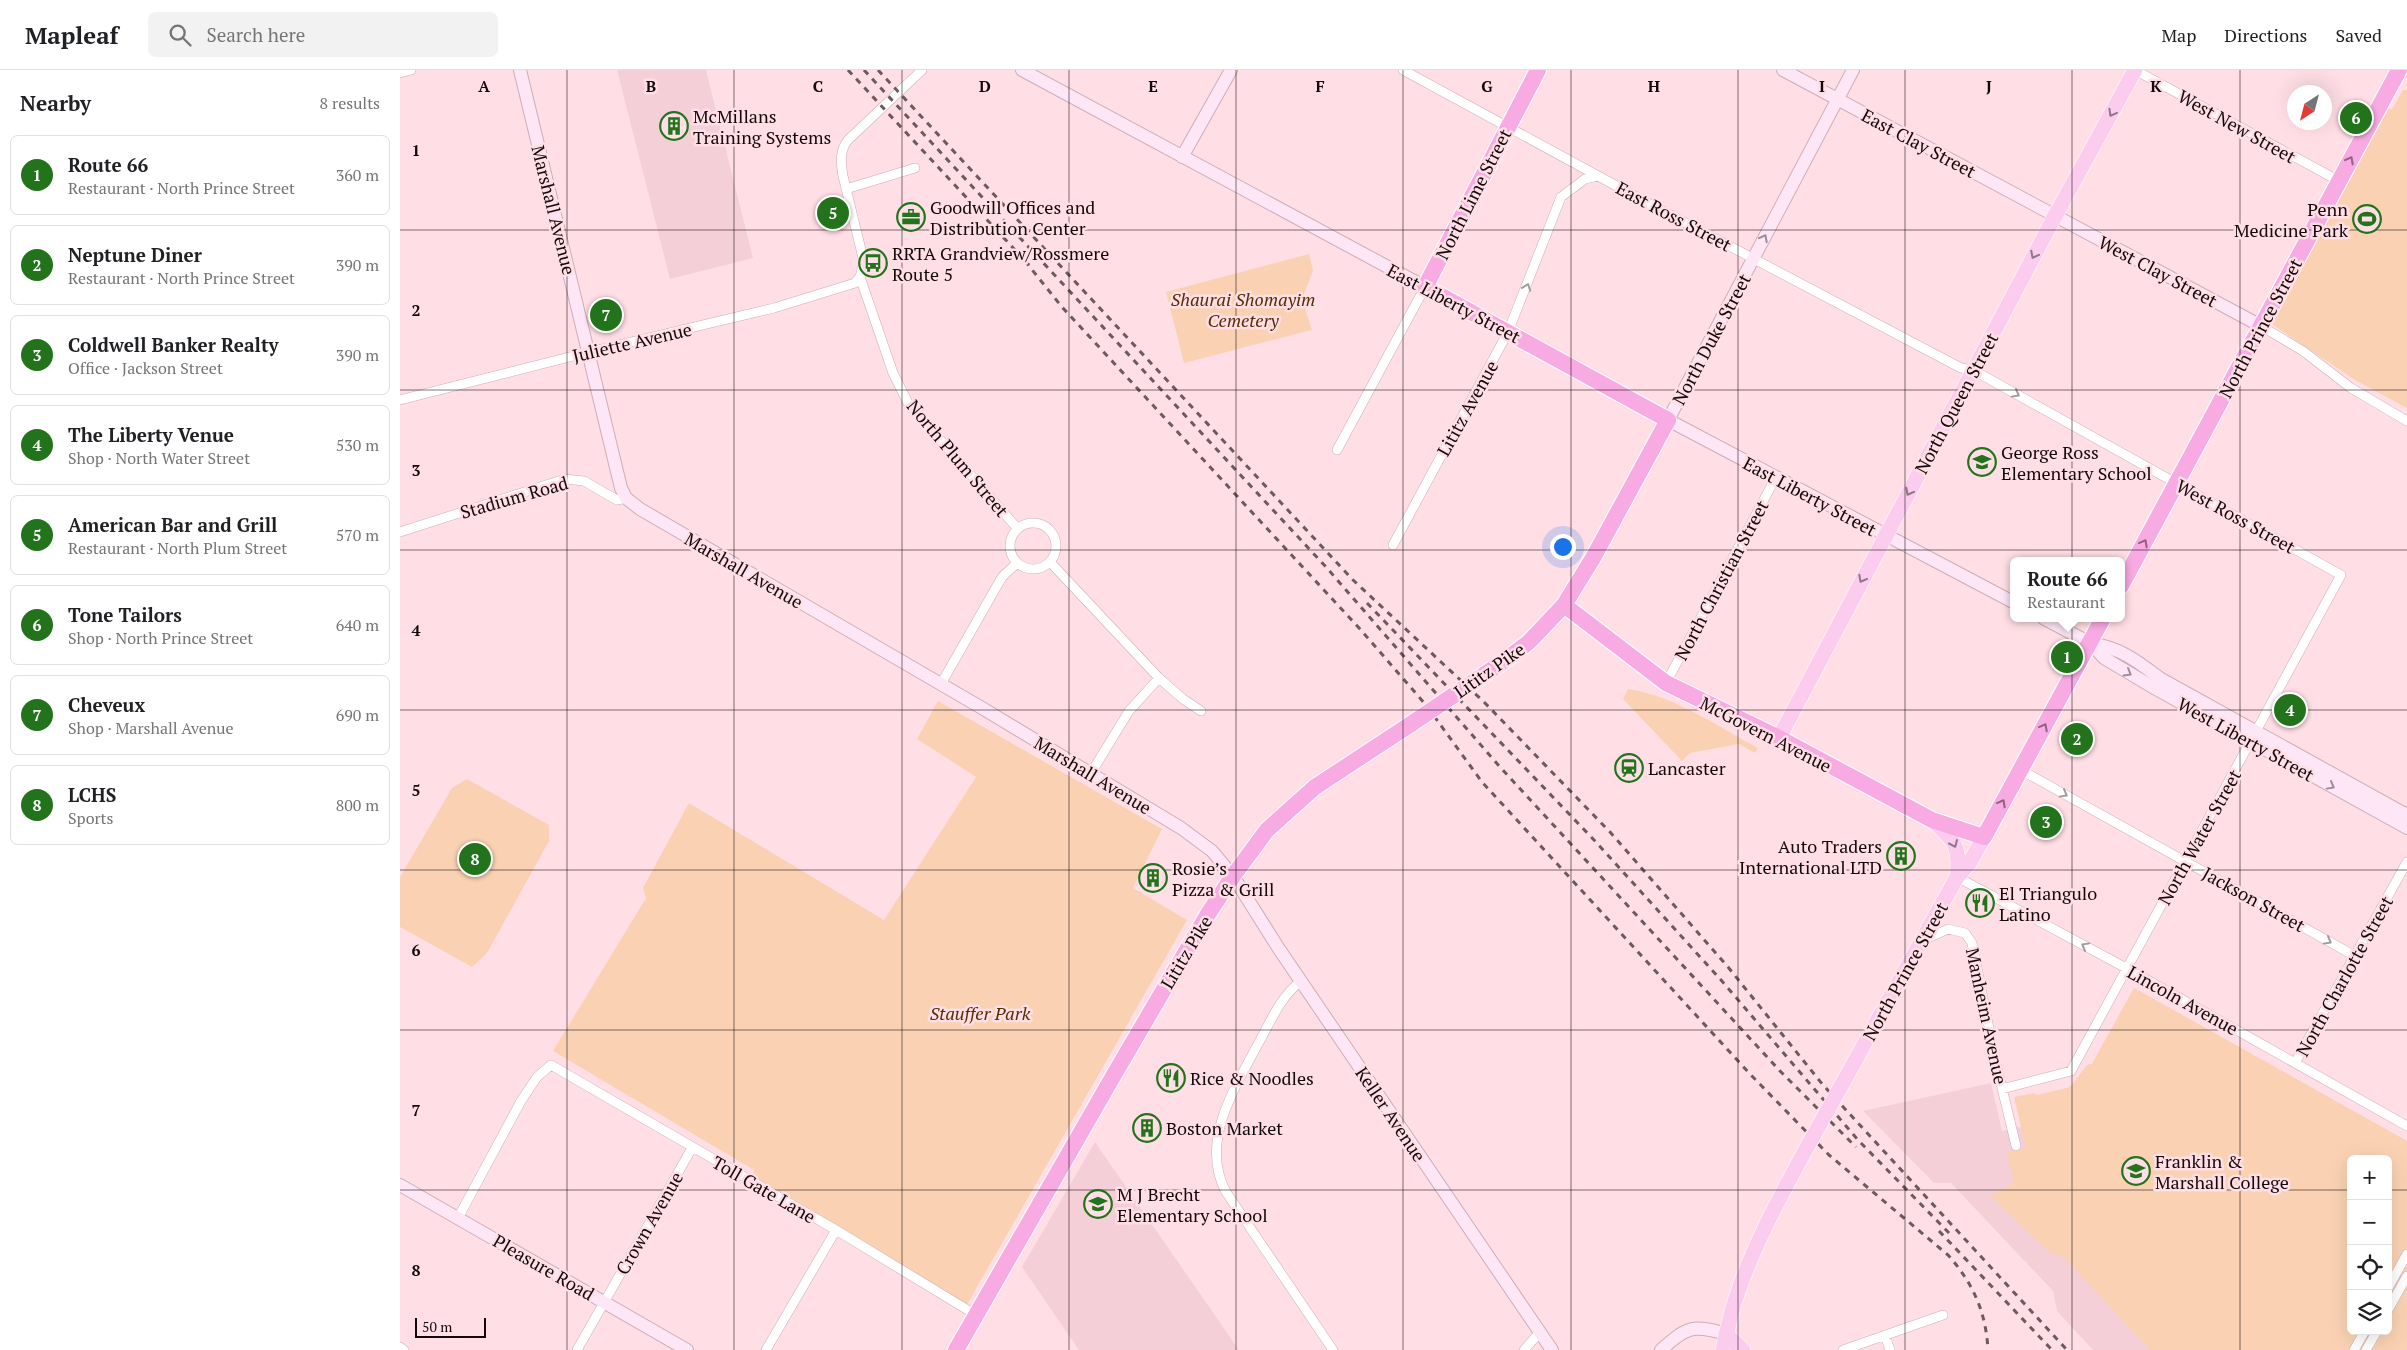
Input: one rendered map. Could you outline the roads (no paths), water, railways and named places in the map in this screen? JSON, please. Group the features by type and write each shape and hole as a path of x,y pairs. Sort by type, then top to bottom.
{"highway":[{"name":"North Lime Street","path":"1426,287 1538,70"},
{"name":"North Prince Street","path":"2125,579 2399,70"},
{"name":"East Liberty Street","path":"1426,287 1668,420"},
{"name":"North Duke Street","path":"1564,605 1593,558 1668,420"},
{"name":"Lititz Pike","path":"956,1350 1208,914 1267,830 1316,787 1500,664 1529,642 1564,605"},
{"name":"McGovern Avenue","path":"1564,605 1666,683 1779,738 1932,820 1984,837"},
{"name":"North Prince Street","path":"1984,837 2101,622"}],"main road":[{"name":"Marshall Avenue","path":"520,70 626,498 674,530 941,684 1198,838 1234,876"},
{"name":"East Liberty Street","path":"1022,70 1426,287"},
{"path":"1182,157 1231,70"},
{"name":"East Clay Street","path":"1783,70 2054,216"},
{"name":"North Duke Street","path":"1668,420 1853,70"},
{"name":"North Queen Street","path":"1779,738 2054,216 2135,70"},
{"name":"West Clay Street","path":"2054,216 2261,326"},
{"name":"East Liberty Street","path":"1668,420 1885,536"},
{"path":"1885,536 2010,600"},
{"name":"West Liberty Street","path":"2051,622 2090,643 2104,658 2407,815"},
{"name":"West Liberty Street","path":"2254,737 2407,828"},
{"path":"1932,820 1952,838 1957,848 1959,862 1957,877"},
{"name":"North Prince Street","path":"1723,1350 1736,1298 1759,1240 1806,1149 1921,941 1957,877 1969,864 1984,837"},
{"name":"Keller Avenue","path":"1234,876 1301,981 1552,1350"},
{"name":"Pleasure Road","path":"400,1185 687,1350"},
{"path":"1661,1350 1683,1331 1693,1328 1709,1329 1726,1334 1743,1350"}],"street":[{"path":"400,73 411,70"},
{"name":"North Plum Street","path":"922,70 845,144 840,162 864,262 860,276 893,373 908,402 1018,529"},
{"name":"East Ross Street","path":"1403,70 1598,176 1961,368 1974,370"},
{"name":"West New Street","path":"2135,70 2339,181"},
{"path":"846,189 915,168"},
{"name":"Lititz Avenue","path":"1393,544 1508,332 1561,197 1585,179 1598,176"},
{"name":"Juliette Avenue","path":"400,400 774,308 844,288 855,283 860,276"},
{"name":"North Lime Street","path":"1337,450 1426,287"},
{"path":"2261,326 2303,351 2351,388 2407,421"},
{"name":"West Ross Street","path":"1974,370 2341,575"},
{"name":"North Christian Street","path":"1666,683 1776,477"},
{"name":"Stadium Road","path":"400,532 565,479 584,480 617,500 626,498"},
{"name":"North Plum Street","path":"1017,563 1011,553 1010,541 1018,529 1028,524 1036,524 1049,530 1056,547 1050,562"},
{"path":"941,684 1002,577 1017,563 1031,569 1039,568 1050,562 1159,678 1182,699 1201,711"},
{"name":"North Water Street","path":"2002,1089 2071,1071 2341,575"},
{"path":"1091,773 1129,711 1159,678"},
{"name":"Jackson Street","path":"2021,770 2355,956"},
{"name":"North Charlotte Street","path":"2295,1063 2407,862"},
{"name":"Lincoln Avenue","path":"1957,877 2128,969 2407,1126"},
{"name":"Manheim Avenue","path":"1921,941 1948,930 1961,931 1969,937 1975,953 2002,1089 2016,1146"},
{"path":"1301,981 1283,997 1228,1101 1218,1138 1217,1167 1226,1192 1333,1350"},
{"name":"Toll Gate Lane","path":"458,1218 521,1101 538,1077 551,1065 836,1230 976,1315"},
{"name":"Crown Avenue","path":"577,1350 692,1148"},
{"path":"766,1350 836,1230"},
{"path":"2392,1281 2407,1254"},
{"path":"2392,1303 2407,1276"},
{"path":"1843,1350 1943,1314"},
{"path":"1524,1350 1540,1332"},
{"path":"1885,1335 1890,1350"},
{"path":"2354,1350 2363,1335"},
{"path":"2366,1350 2374,1335"},
{"path":"400,1347 404,1350"}],"railway":[{"path":"848,70 1029,265"},
{"path":"864,70 1326,567 1500,767 1780,1071 1856,1147"},
{"path":"878,70 1353,580 1484,702 1610,832 1728,967 1823,1085 2067,1350"},
{"path":"1025,261 1062,307 1360,629 1426,705 1482,782 1750,1074 1829,1155 1948,1255 1965,1276 1977,1299 1987,1336 1988,1350"},
{"path":"1367,603 1595,841 1721,980 1858,1140 1950,1234"},
{"path":"1939,1231 2052,1350"}],"place":[{"name":"Tone Tailors","path":"2356,118"},
{"name":"McMillans Training Systems","path":"674,126"},
{"name":"American Bar and Grill","path":"833,213"},
{"name":"Goodwill Offices and Distribution Center","path":"911,217"},
{"name":"Penn Medicine Park","path":"2367,219"},
{"name":"RRTA Grandview/Rossmere Route 5","path":"873,263"},
{"name":"Cheveux","path":"606,315"},
{"name":"George Ross Elementary School","path":"1982,462"},
{"name":"Route 66","path":"2067,657"},
{"name":"The Liberty Venue","path":"2290,710"},
{"name":"Neptune Diner","path":"2077,739"},
{"name":"Lancaster","path":"1629,768"},
{"name":"Coldwell Banker Realty","path":"2046,822"},
{"name":"Auto Traders International LTD","path":"1901,856"},
{"name":"LCHS","path":"475,859"},
{"name":"Rosie’s Pizza & Grill","path":"1153,878"},
{"name":"El Triangulo Latino","path":"1980,903"},
{"name":"Rice & Noodles","path":"1171,1078"},
{"name":"Boston Market","path":"1147,1128"},
{"name":"Franklin & Marshall College","path":"2136,1171"},
{"name":"M J Brecht Elementary School","path":"1098,1204"}],"park label":[{"name":"Shaurai Shomayim Cemetery","path":"1243,309"},
{"name":"Stauffer Park","path":"980,1013"}]}
